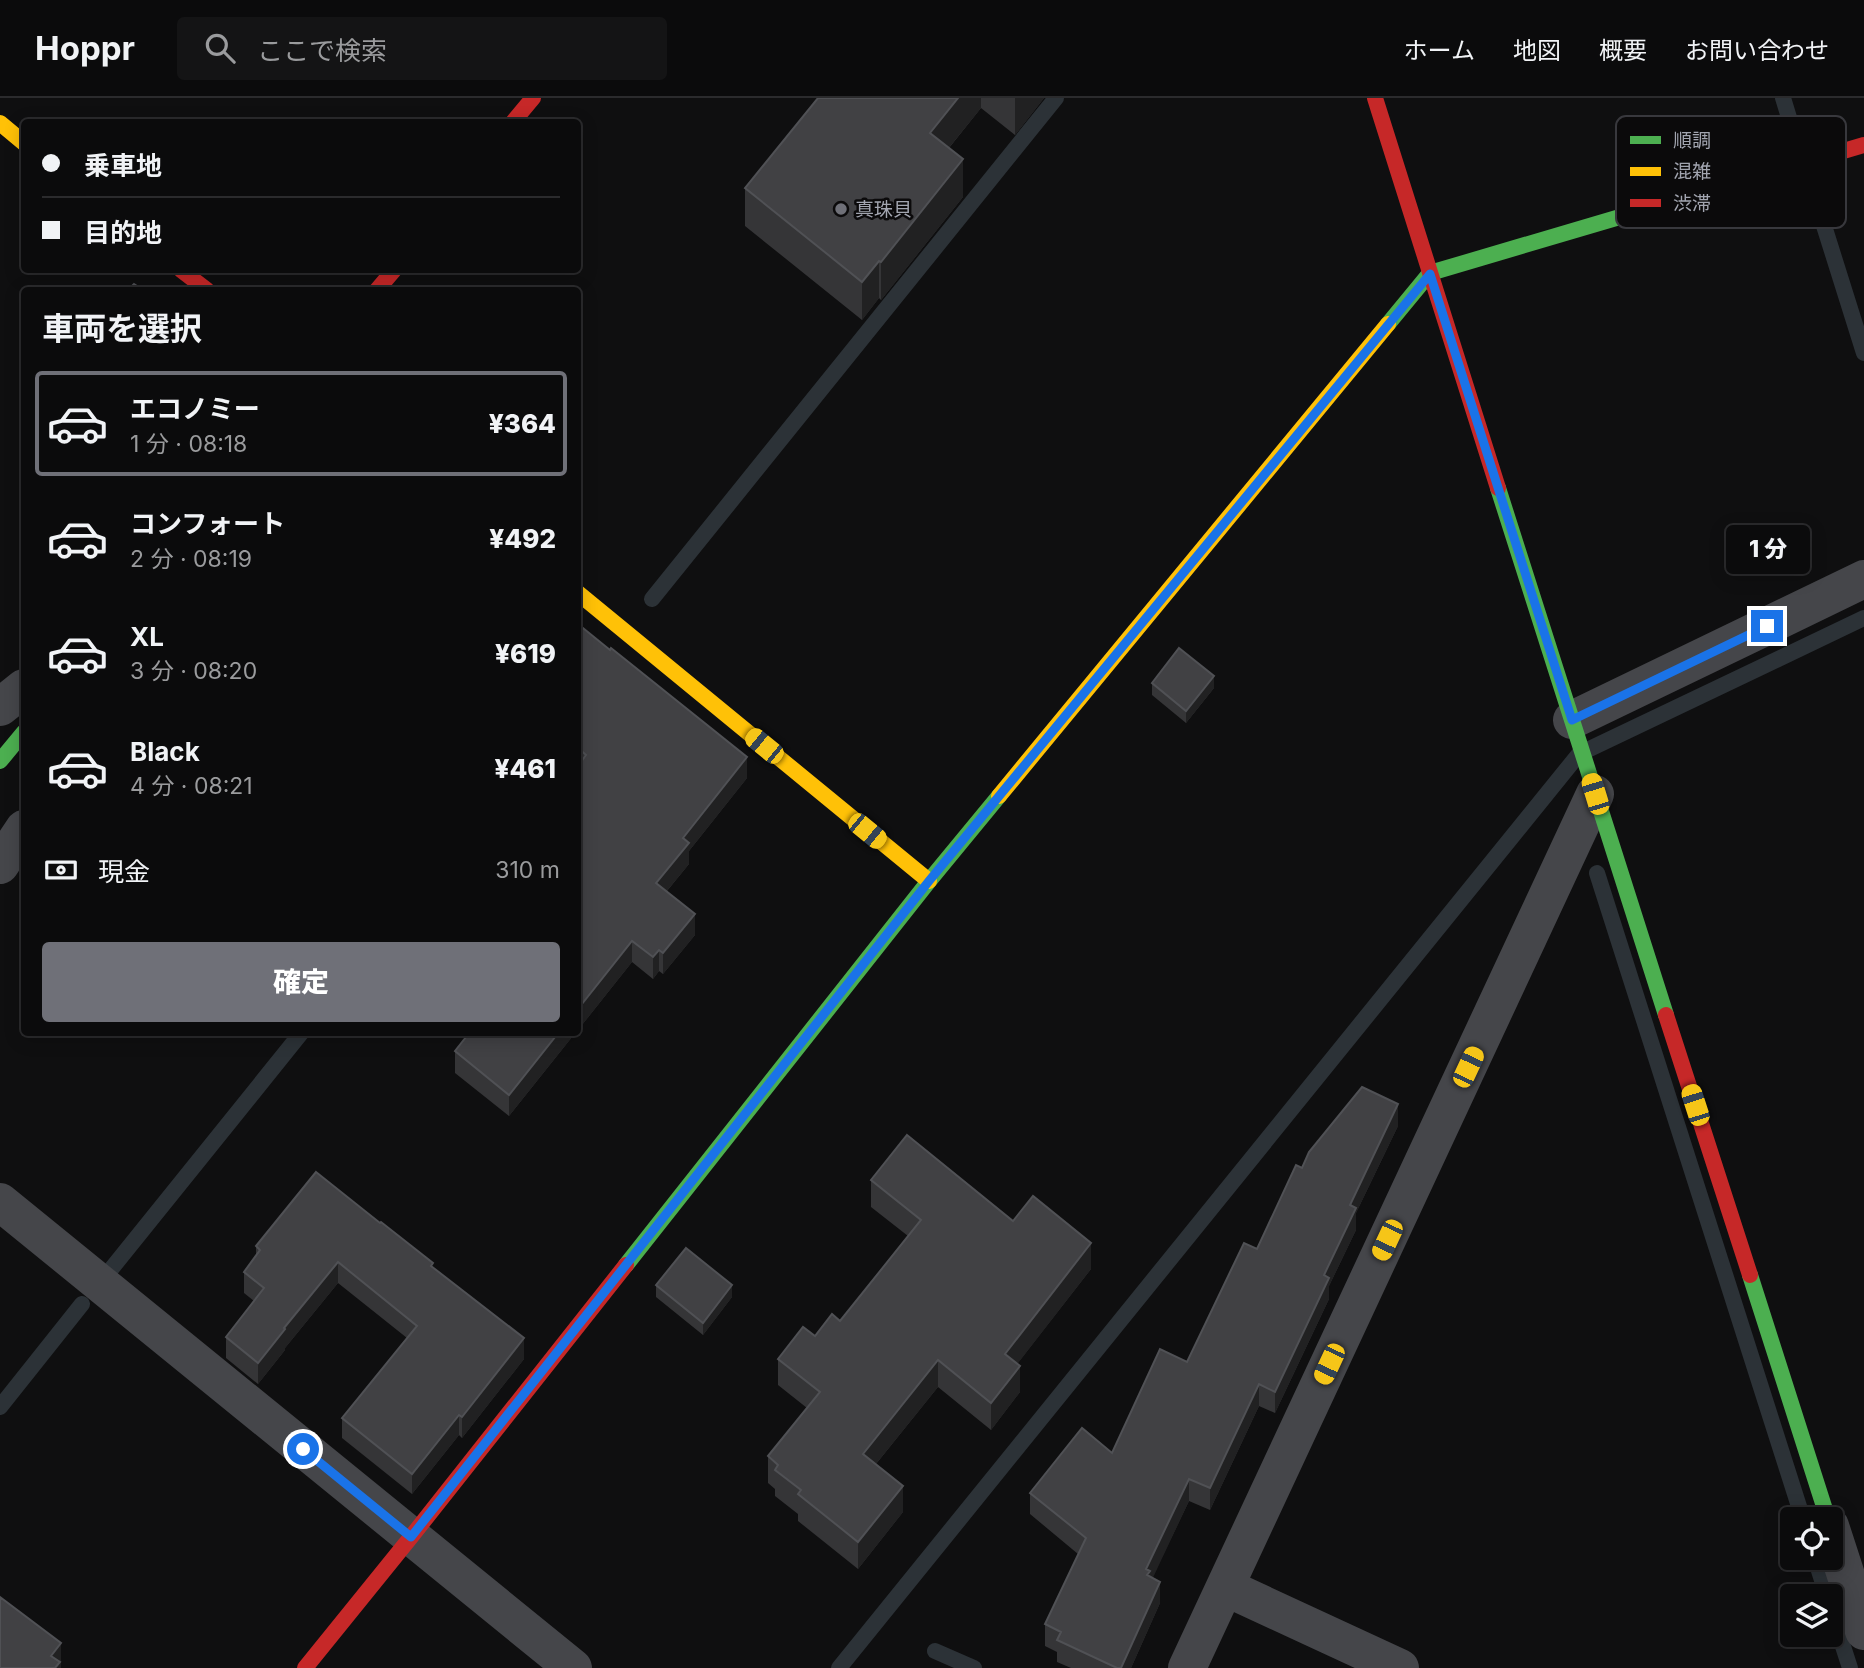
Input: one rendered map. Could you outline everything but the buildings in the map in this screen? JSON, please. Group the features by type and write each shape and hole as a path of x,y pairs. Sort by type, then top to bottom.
{"street":[{"path":"516,119 533,98"},
{"path":"1375,98 1824,1507"},
{"path":"0,123 21,140"},
{"path":"1846,150 1864,145"},
{"path":"305,1668 929,881 1430,274 1616,219"},
{"path":"185,273 203,287"},
{"path":"380,287 391,273"},
{"path":"1573,724 1864,579"},
{"path":"581,595 929,881"},
{"path":"0,707 21,690"},
{"path":"0,761 21,736"},
{"path":"1187,1668 1595,794"},
{"path":"0,865 21,834"},
{"path":"0,1202 573,1668"},
{"path":"1843,1567 1864,1631"},
{"path":"1225,1587 1400,1668"}],"waterway":[{"path":"652,599 1056,98"},
{"path":"1783,98 1789,116"},
{"path":"1825,228 1864,353"},
{"path":"839,1668 1579,754 1864,618"},
{"path":"1597,873 1799,1507"},
{"path":"112,1268 299,1036"},
{"path":"0,1407 82,1304"},
{"path":"1819,1570 1823,1584"},
{"path":"1843,1646 1850,1668"},
{"path":"935,1651 974,1668"}],"traffic: fast":[{"path":"1388,324 1430,273 1616,218"},
{"path":"1498,488 1666,1015"},
{"path":"0,761 21,736"},
{"path":"626,1265 999,796"},
{"path":"1750,1275 1824,1507"}],"traffic: slow":[{"path":"0,123 21,140"},
{"path":"999,796 1388,324"},
{"path":"581,595 929,881"}],"traffic: jam":[{"path":"516,119 533,98"},
{"path":"1375,98 1498,488"},
{"path":"1846,150 1864,145"},
{"path":"185,273 203,287"},
{"path":"380,287 391,273"},
{"path":"1666,1015 1750,1275"},
{"path":"305,1668 626,1265"}],"place":[{"name":"真珠貝","path":"841,209"}],"route":[{"path":"303,1449 411,1537 929,881 1430,274 1572,720 1767,626"}]}
